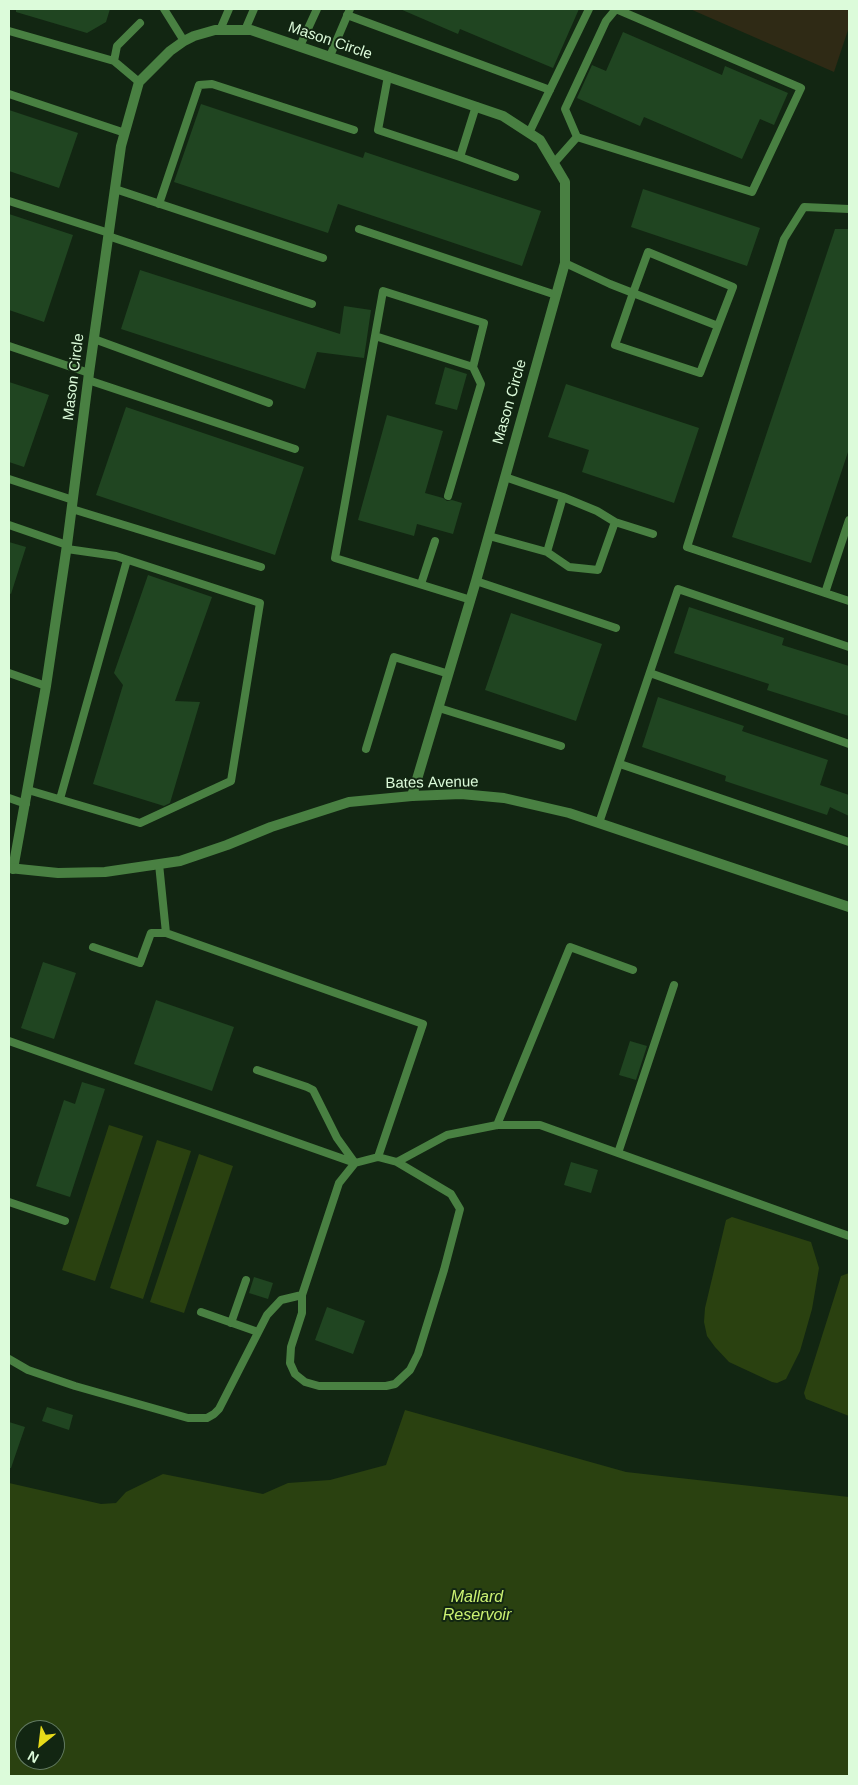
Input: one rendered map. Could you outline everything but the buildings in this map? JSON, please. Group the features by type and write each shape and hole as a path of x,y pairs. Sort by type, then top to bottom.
{"street":[{"name":"Mason Circle","path":"11,868 26,804 46,686 73,504 88,376 121,146 139,82 170,51 184,41 194,36 220,30 252,30 503,116 540,140 565,182 565,263 471,600 412,796"},
{"name":"Bates Avenue","path":"11,868 58,873 105,872 180,861 349,802 461,794 504,798 569,813 849,908"}],"lane":[{"path":"164,9 184,41"},
{"path":"220,30 228,9"},
{"path":"245,30 254,9"},
{"path":"300,46 317,9"},
{"path":"529,133 589,9"},
{"path":"616,9 801,88 752,192 577,137 565,109 606,22 616,9"},
{"path":"330,56 349,12 550,90"},
{"path":"114,61 117,46 140,23"},
{"path":"9,31 114,61 139,82"},
{"path":"388,76 378,130 515,177"},
{"path":"159,204 199,85 212,84 354,130"},
{"path":"9,94 125,133"},
{"path":"460,157 476,106"},
{"path":"554,163 577,137"},
{"path":"115,189 323,258"},
{"path":"9,201 312,304"},
{"path":"849,209 804,207 784,239 687,547 849,601"},
{"path":"359,229 556,295"},
{"path":"648,252 733,287 700,373 615,345 634,293 648,252"},
{"path":"565,263 718,326"},
{"path":"448,496 482,384 473,366 484,322 383,291 335,558 471,600"},
{"path":"375,336 473,366"},
{"path":"94,339 269,403"},
{"path":"9,346 295,449"},
{"path":"505,477 563,497 597,511 615,522 652,534"},
{"path":"9,479 73,504 261,567"},
{"path":"547,552 563,497"},
{"path":"825,593 849,520"},
{"path":"489,536 547,552 569,567 598,570 615,522"},
{"path":"9,525 67,547 116,556 260,603 231,781 140,823 28,790"},
{"path":"421,584 435,541"},
{"path":"60,799 127,560"},
{"path":"476,581 616,628"},
{"path":"599,823 678,589 849,647"},
{"path":"366,749 394,657 449,674"},
{"path":"9,673 46,686"},
{"path":"650,673 849,744"},
{"path":"438,708 561,746"},
{"path":"620,764 849,842"},
{"path":"9,798 26,804"},
{"path":"159,864 166,933"},
{"path":"93,947 140,962 151,933 166,933 423,1024 378,1156"},
{"path":"497,1126 570,947 633,970"},
{"path":"618,1153 674,985"},
{"path":"9,1041 355,1162 378,1156 397,1162 451,1194 460,1209 442,1279 418,1354 410,1370 395,1384 386,1386 319,1386 305,1382 295,1374 290,1363 291,1347 302,1313 302,1295 340,1184 355,1162"},
{"path":"257,1070 313,1090 337,1138 355,1162"},
{"path":"397,1162 447,1135 497,1126 540,1125 849,1236"},
{"path":"9,1202 65,1221"},
{"path":"231,1322 246,1280"},
{"path":"9,1359 28,1370 75,1386 188,1418 206,1418 219,1409 267,1315 282,1300 302,1295"},
{"path":"201,1312 258,1332"}],"shaded area":[{"path":"690,9 849,9 849,27 834,72"}],"water":[{"path":"109,1125 143,1136 95,1281 62,1270"},
{"path":"157,1140 191,1151 143,1299 110,1288"},
{"path":"199,1154 233,1166 184,1313 150,1302"},
{"path":"732,1217 811,1242 819,1268 812,1309 800,1351 786,1379 777,1383 729,1362 707,1336 704,1322 705,1308 726,1220"},
{"path":"849,1273 849,1416 806,1399 804,1393 841,1276"},
{"name":"Mallard Reservoir","path":"405,1410 626,1472 849,1497 849,1776 9,1776 9,1483 101,1504 116,1503 126,1492 163,1474 263,1494 288,1483 330,1480 386,1465"}]}
